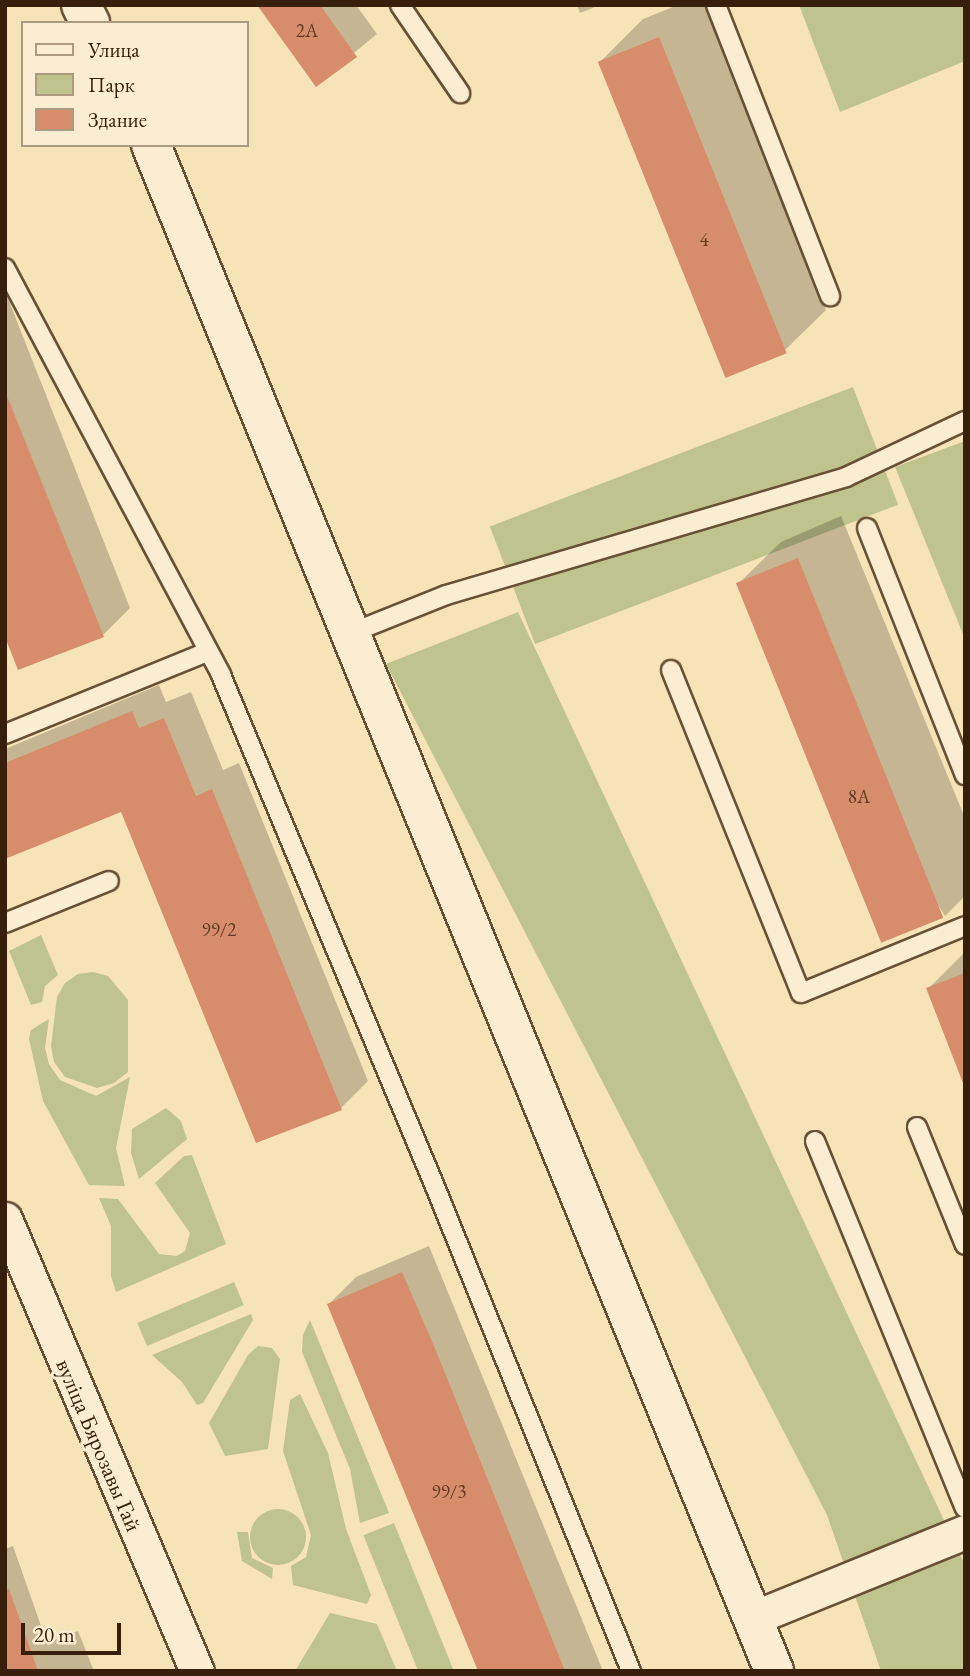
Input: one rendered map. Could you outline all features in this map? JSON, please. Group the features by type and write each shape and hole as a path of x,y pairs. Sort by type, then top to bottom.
{"main road":[{"path":"81,5 89,21"},
{"path":"152,147 774,1671"}],"street":[{"name":"вуліца Бярозавы Гай","path":"5,1219 197,1671"},
{"path":"753,1618 965,1532"}],"lane":[{"path":"400,5 460,93"},
{"path":"716,5 830,296"},
{"path":"5,268 221,675 436,1189 631,1671"},
{"path":"351,633 446,596 846,477 965,421"},
{"path":"867,528 965,775"},
{"path":"6,732 207,652"},
{"path":"671,670 801,993 965,926"},
{"path":"5,923 109,881"},
{"path":"916,1127 965,1245"},
{"path":"815,1141 965,1508"}],"green space":[{"path":"799,5 965,5 965,61 840,112"},
{"path":"853,387 898,505 535,644 490,526"},
{"path":"965,441 965,639 895,467"},
{"path":"518,612 965,1565 965,1671 881,1671 827,1515 386,664"},
{"path":"41,935 58,975 45,986 42,1002 31,1005 9,951"},
{"path":"93,972 108,976 128,1000 128,1072 114,1083 97,1088 65,1077 54,1062 51,1046 57,997 65,983 78,974"},
{"path":"49,1019 45,1048 49,1064 60,1080 96,1096 130,1077 116,1148 125,1186 89,1185 43,1101 29,1039 31,1030"},
{"path":"166,1108 181,1121 187,1139 139,1179 131,1153 132,1129"},
{"path":"192,1155 226,1244 116,1292 111,1276 111,1226 99,1198 118,1199 159,1254 177,1256 185,1251 190,1233 155,1183 184,1156"},
{"path":"234,1282 244,1305 147,1346 137,1323"},
{"path":"251,1314 253,1320 203,1403 197,1405 182,1382 152,1355"},
{"path":"310,1320 389,1513 360,1523 350,1469 302,1352 303,1335"},
{"path":"258,1346 272,1348 280,1359 268,1449 225,1456 209,1423 248,1355"},
{"path":"300,1394 328,1453 346,1529 371,1595 367,1604 293,1585 291,1566 306,1557 311,1535 283,1451 290,1400"},
{"path":"273,1509 283,1509 298,1517 304,1526 304,1548 298,1557 283,1565 273,1565 255,1553 250,1542 250,1532 262,1514"},
{"path":"394,1523 454,1671 418,1671 363,1535"},
{"path":"237,1532 248,1532 252,1558 273,1568 272,1579 242,1561"},
{"path":"330,1613 377,1624 397,1671 295,1671"}],"building":[{"path":"257,5 320,5 357,57 316,87"},
{"path":"659,37 787,353 726,378 598,62"},
{"path":"5,391 104,637 18,670 5,637"},
{"path":"798,558 943,918 881,943 736,583"},
{"path":"132,711 139,728 164,718 196,796 212,789 342,1110 256,1143 121,812 5,859 5,763"},
{"path":"965,973 965,1083 963,1083 926,988"},
{"path":"402,1272 565,1671 478,1671 327,1304"},
{"path":"5,1589 9,1589 38,1671 5,1671"}]}
